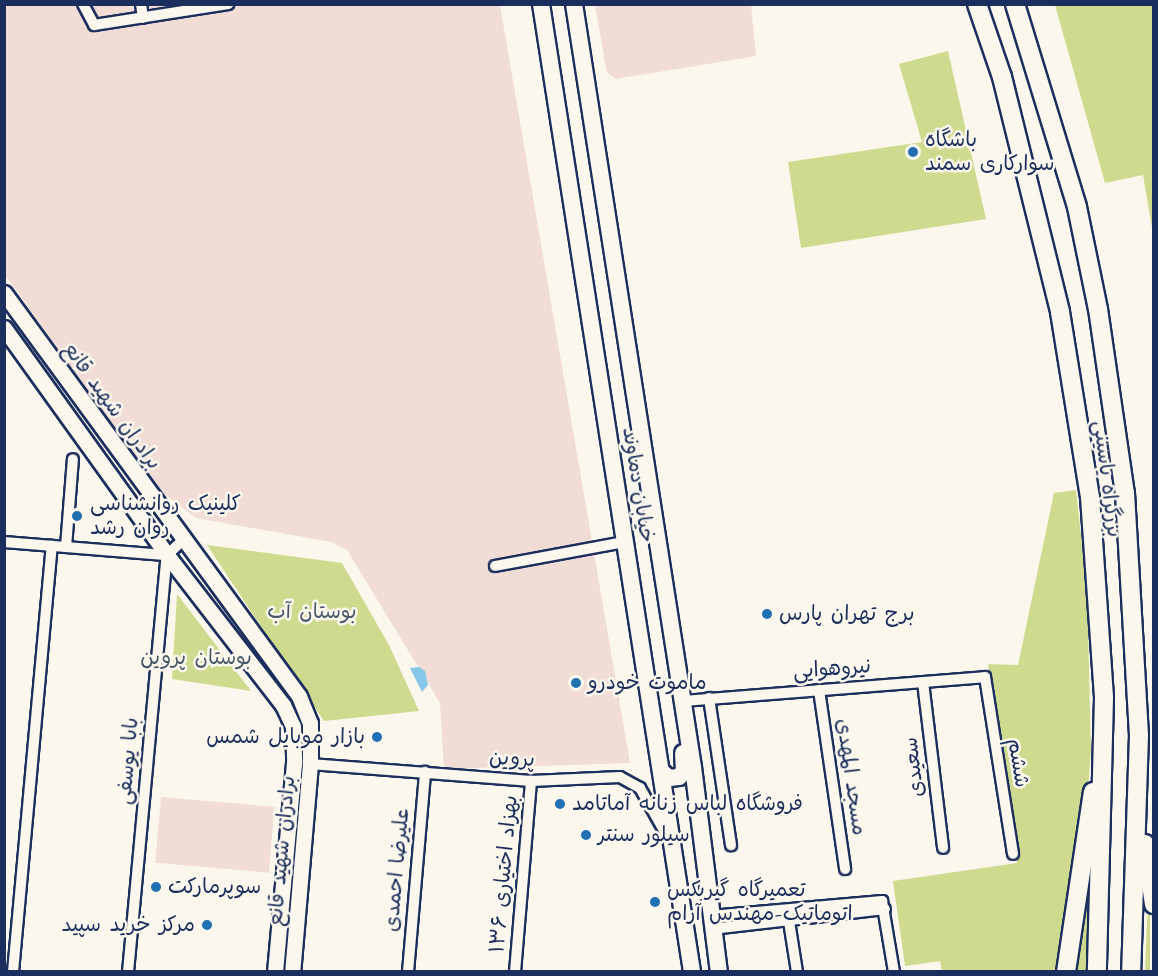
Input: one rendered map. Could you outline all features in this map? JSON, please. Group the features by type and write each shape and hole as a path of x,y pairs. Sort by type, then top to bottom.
{"highway":[{"name":"بزرگراه یاسینی","path":"977,4 1002,77 1060,312 1090,497 1104,698 1097,972"},
{"name":"بزرگراه یاسینی","path":"1015,4 1077,207 1098,309 1125,493 1139,735 1139,811 1131,972"},
{"path":"1066,972 1084,873 1104,698"},
{"path":"1139,811 1154,904"}],"main road":[{"name":"خیابان دماوند","path":"541,4 692,972"},
{"name":"خیابان دماوند","path":"574,4 681,692 718,972"},
{"name":"برادران شهید قانع","path":"4,292 299,696 310,723 310,764 292,972"},
{"name":"برادران شهید قانع","path":"4,328 167,555 283,705 293,726 294,763 275,972"},
{"path":"661,771 673,779 684,771 678,717 681,692"}],"street":[{"path":"83,4 94,25 228,4"},
{"path":"141,4 143,18"},
{"path":"66,547 73,459"},
{"path":"4,542 167,555 183,540"},
{"path":"495,566 625,542"},
{"path":"13,972 52,546"},
{"name":"بابا یوسفی","path":"128,972 167,555"},
{"name":"نیروهوایی","path":"681,692 709,698 985,677"},
{"name":"ششم","path":"985,677 1013,854"},
{"name":"سعیدی","path":"923,682 943,848"},
{"name":"مسجد المهدی","path":"819,690 845,869"},
{"path":"709,698 731,845"},
{"name":"پروین","path":"310,764 531,781 620,777 631,780 651,803 673,848"},
{"name":"علیرضا احمدی","path":"408,972 425,772"},
{"name":"بهزاد اختیاری ۱۳۶","path":"515,972 531,781"},
{"path":"711,922 788,915 882,901 894,972"},
{"path":"788,915 797,972"}],"shaded area":[{"path":"4,5 500,5 630,763 444,769 440,703 347,550 331,542 196,518 161,492 5,275"},
{"path":"595,5 751,5 756,56 616,79 607,73"},
{"path":"161,797 275,807 269,873 155,863"}],"green space":[{"path":"1055,5 1153,5 1153,234 1143,175 1105,183"},
{"name":"باشگاه سوارکاری سمند","path":"948,51 986,219 801,248 788,162 922,142 899,64"},
{"path":"1076,490 1087,591 1091,749 1083,853 1063,971 942,971 940,961 905,966 893,881 1017,863 988,664 1018,665 1054,493"},
{"name":"بوستان آب","path":"207,545 342,563 389,645 419,711 324,721"},
{"name":"بوستان پروین","path":"177,594 251,691 172,679"},
{"path":"1091,858 1086,971 1072,972"},
{"path":"1150,893 1150,971 1145,972 1147,920"}],"water":[{"path":"419,667 425,671 428,685 422,692 410,668"}],"place":[{"name":"باشگاه سوارکاری سمند","path":"913,152"},
{"name":"کلینیک روانشناسی روان رشد","path":"77,516"},
{"name":"برج تهران پارس","path":"767,614"},
{"name":"ماموت خودرو","path":"576,683"},
{"name":"بازار موبایل شمس","path":"377,737"},
{"name":"فروشگاه لباس زنانه آماتامد","path":"560,804"},
{"name":"سیلور سنتر","path":"586,835"},
{"name":"سوپرمارکت","path":"156,887"},
{"name":"تعمیرگاه گیربکس اتوماتیک مهندس آرام","path":"655,902"},
{"name":"مرکز خرید سپید","path":"207,925"}]}
